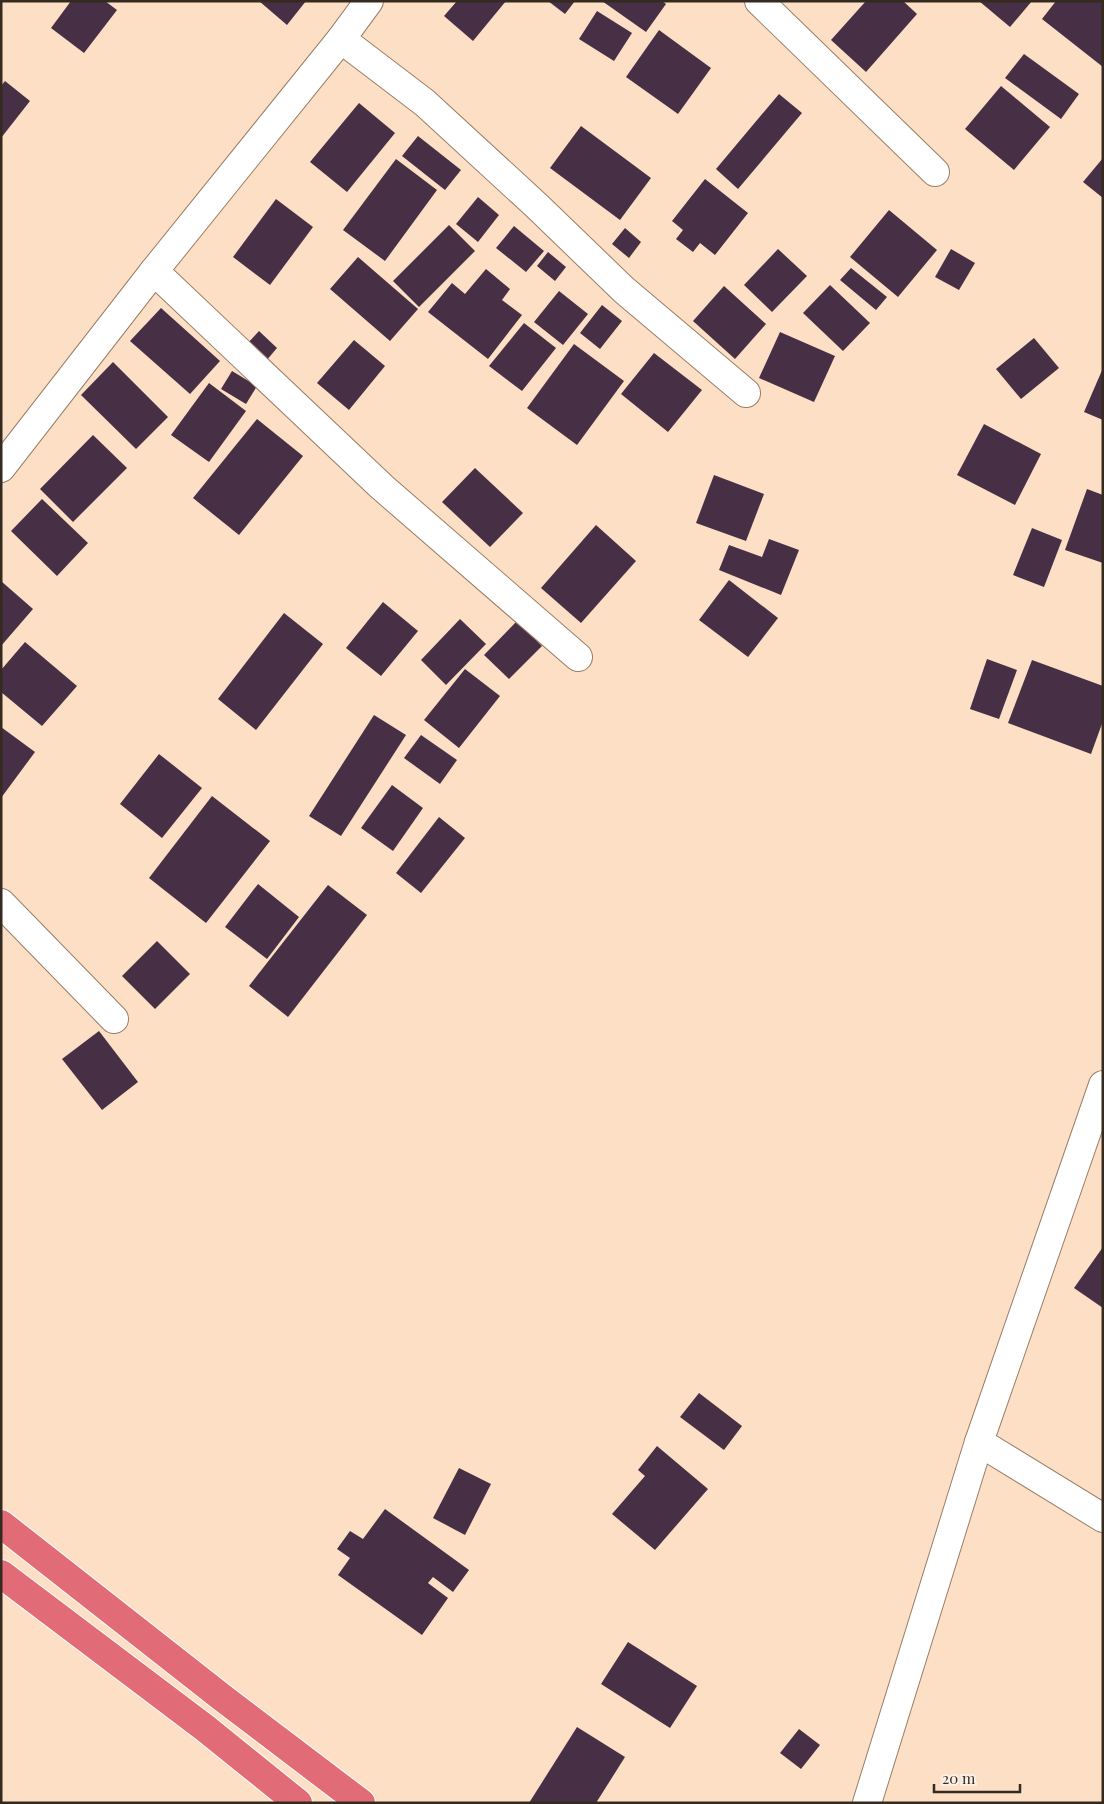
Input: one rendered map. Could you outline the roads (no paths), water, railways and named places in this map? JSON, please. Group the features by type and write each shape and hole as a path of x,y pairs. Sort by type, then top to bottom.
{"highway":[{"path":"1,1524 352,1800"},
{"path":"1,1574 206,1728 298,1803"}],"street":[{"path":"1,468 154,271 341,39 368,1"},
{"path":"759,1 934,172"},
{"path":"341,39 425,103 537,206 624,290 746,393"},
{"path":"154,271 382,487 578,657"},
{"path":"1,903 114,1019"},
{"path":"867,1803 978,1442 1095,1128 1103,1085"},
{"path":"978,1442 1103,1518"}]}
